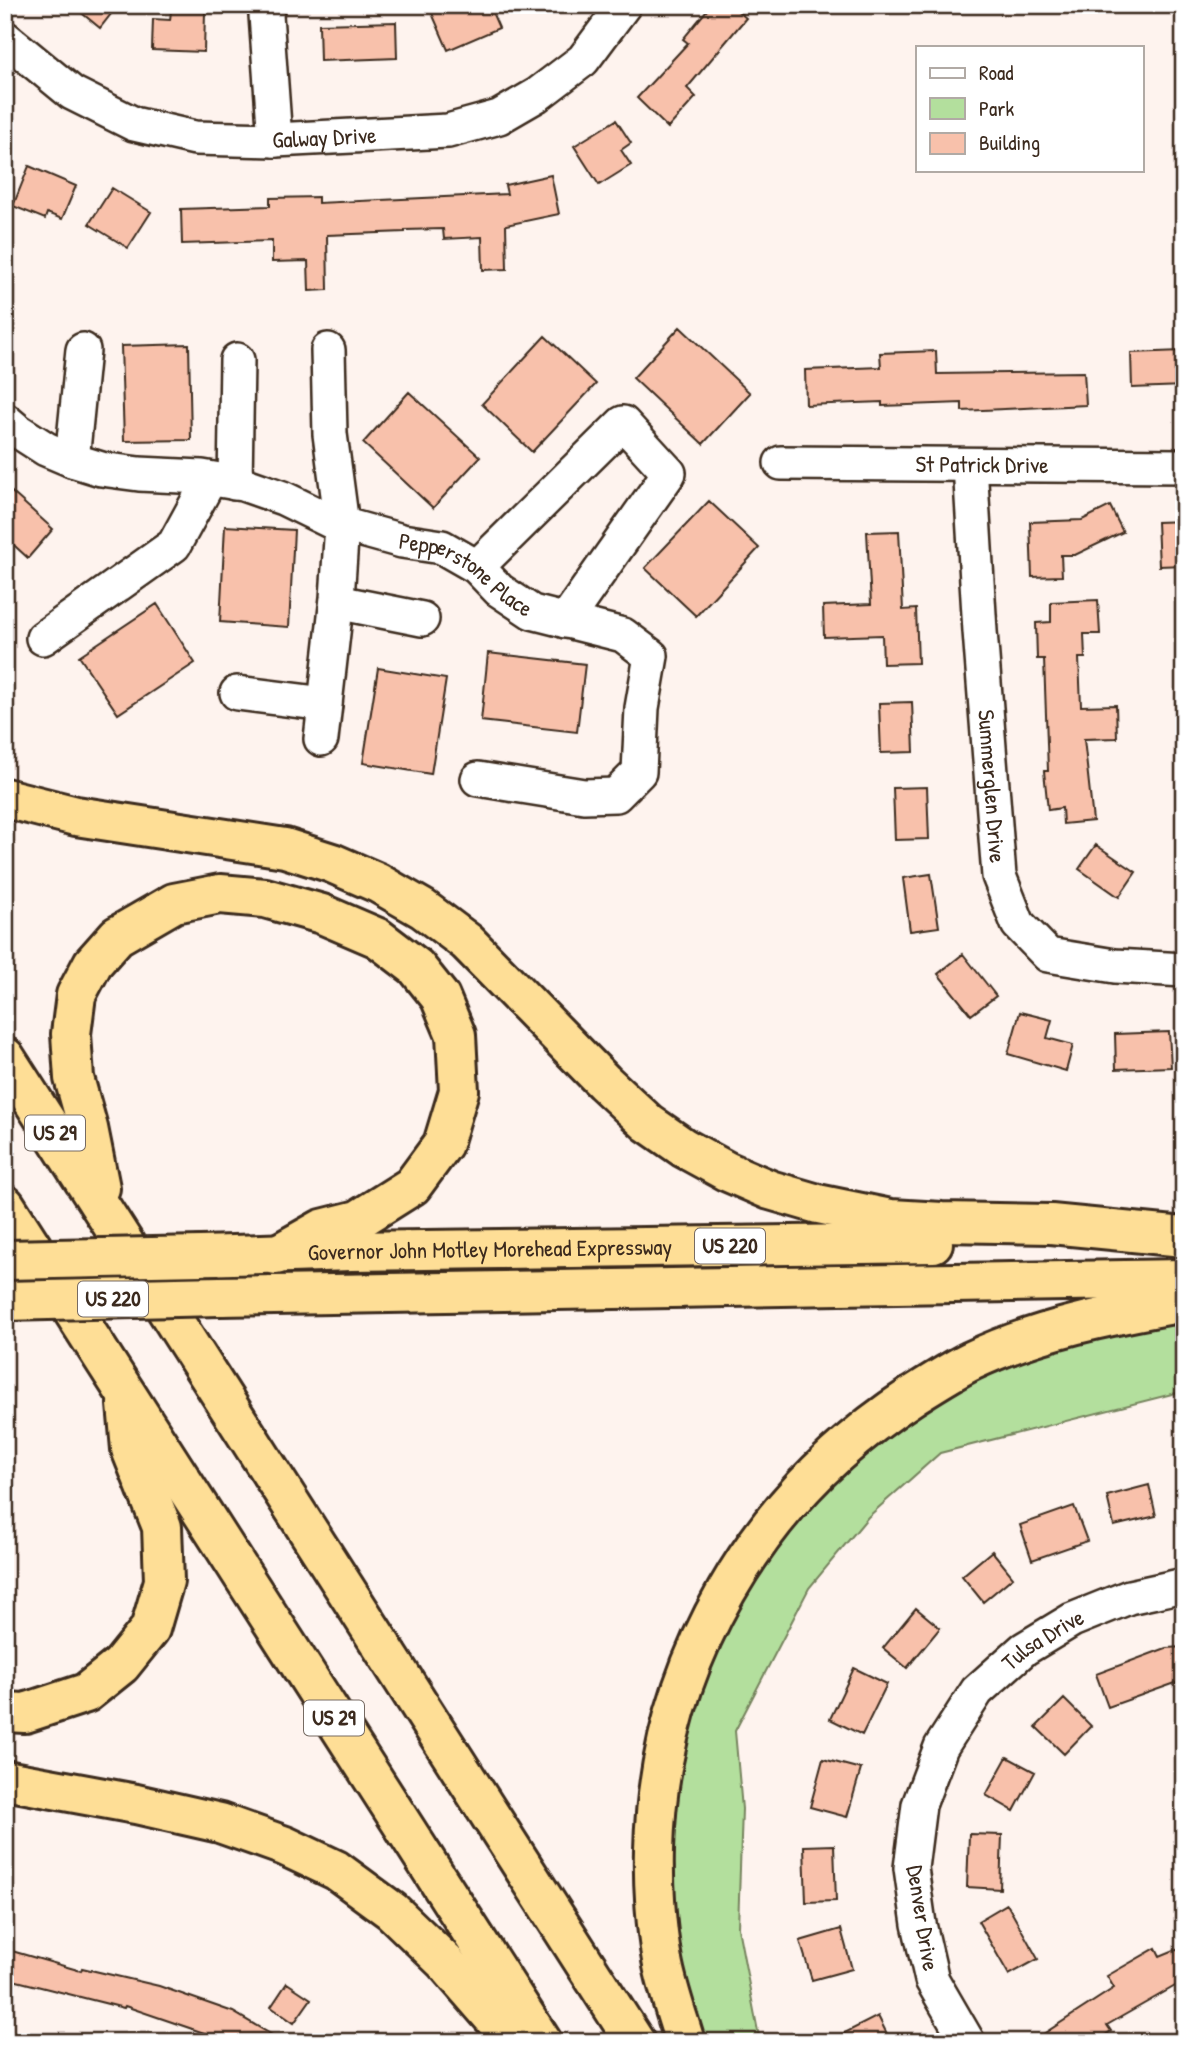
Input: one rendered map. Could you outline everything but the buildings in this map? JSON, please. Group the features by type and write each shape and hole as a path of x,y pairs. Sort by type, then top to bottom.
{"highway":[{"path":"5,798 76,816 285,848 332,863 378,883 423,909 467,942 604,1082 648,1123 705,1160 770,1190 818,1204 891,1219 1051,1224 1184,1238"},
{"path":"104,1210 88,1128 74,1078 71,1034 76,995 93,963 117,936 174,903 220,894 265,898 323,914 378,938 416,967 440,997 456,1035 458,1091 443,1144 412,1186 358,1220 322,1229 276,1255"},
{"name":"US 29","path":"5,1056 635,2042"},
{"name":"US 29","path":"5,1205 542,2042"},
{"name":"Governor John Motley Morehead Expressway","path":"5,1260 351,1251 1184,1238"},
{"name":"Governor John Motley Morehead Expressway","path":"5,1301 1184,1279"},
{"path":"685,2042 662,1960 654,1851 658,1794 677,1704 694,1653 743,1563 774,1521 841,1449 884,1415 927,1387 970,1362 1063,1327 1129,1311 1184,1302"},
{"path":"5,1712 24,1713 86,1693 121,1664 150,1629 164,1581 162,1527 131,1449 126,1395"},
{"path":"5,1780 136,1804 220,1823 285,1846 336,1870 392,1910 445,1962 498,2023 534,2042"}],"street":[{"path":"268,5 266,15 275,140"},
{"name":"Galway Drive","path":"5,38 72,93 134,124 195,138 275,140 448,131 499,117 537,94 583,60 624,5"},
{"path":"72,460 83,350"},
{"path":"321,739 337,602 342,525 330,434 328,350"},
{"path":"43,638 174,545 222,481 237,360"},
{"name":"Pepperstone Place","path":"5,420 46,449 102,469 222,481 283,498 342,525 402,541 442,547 477,567 499,590 532,612 623,635 651,656 642,708 639,772 617,795 584,796 478,779"},
{"path":"477,567 623,423 669,473 565,621"},
{"name":"St Patrick Drive","path":"781,463 1184,466"},
{"name":"Summerglen Drive","path":"970,465 999,876 1018,924 1048,956 1115,966 1184,970"},
{"path":"337,602 422,619"},
{"path":"237,694 325,704"},
{"name":"Tulsa Drive","path":"941,1747 977,1691 1024,1649 1072,1620 1129,1597 1184,1585"},
{"name":"Denver Drive","path":"941,1747 919,1805 911,1868 919,1924 932,1980 968,2042"}],"green space":[{"path":"1184,1315 1184,1391 940,1453 868,1517 809,1588 735,1731 742,1809 738,1928 760,2042 706,2042 698,2023 679,1947 672,1854 678,1781 696,1704 722,1638 761,1564 822,1492 894,1425 954,1388 1050,1345"}]}
